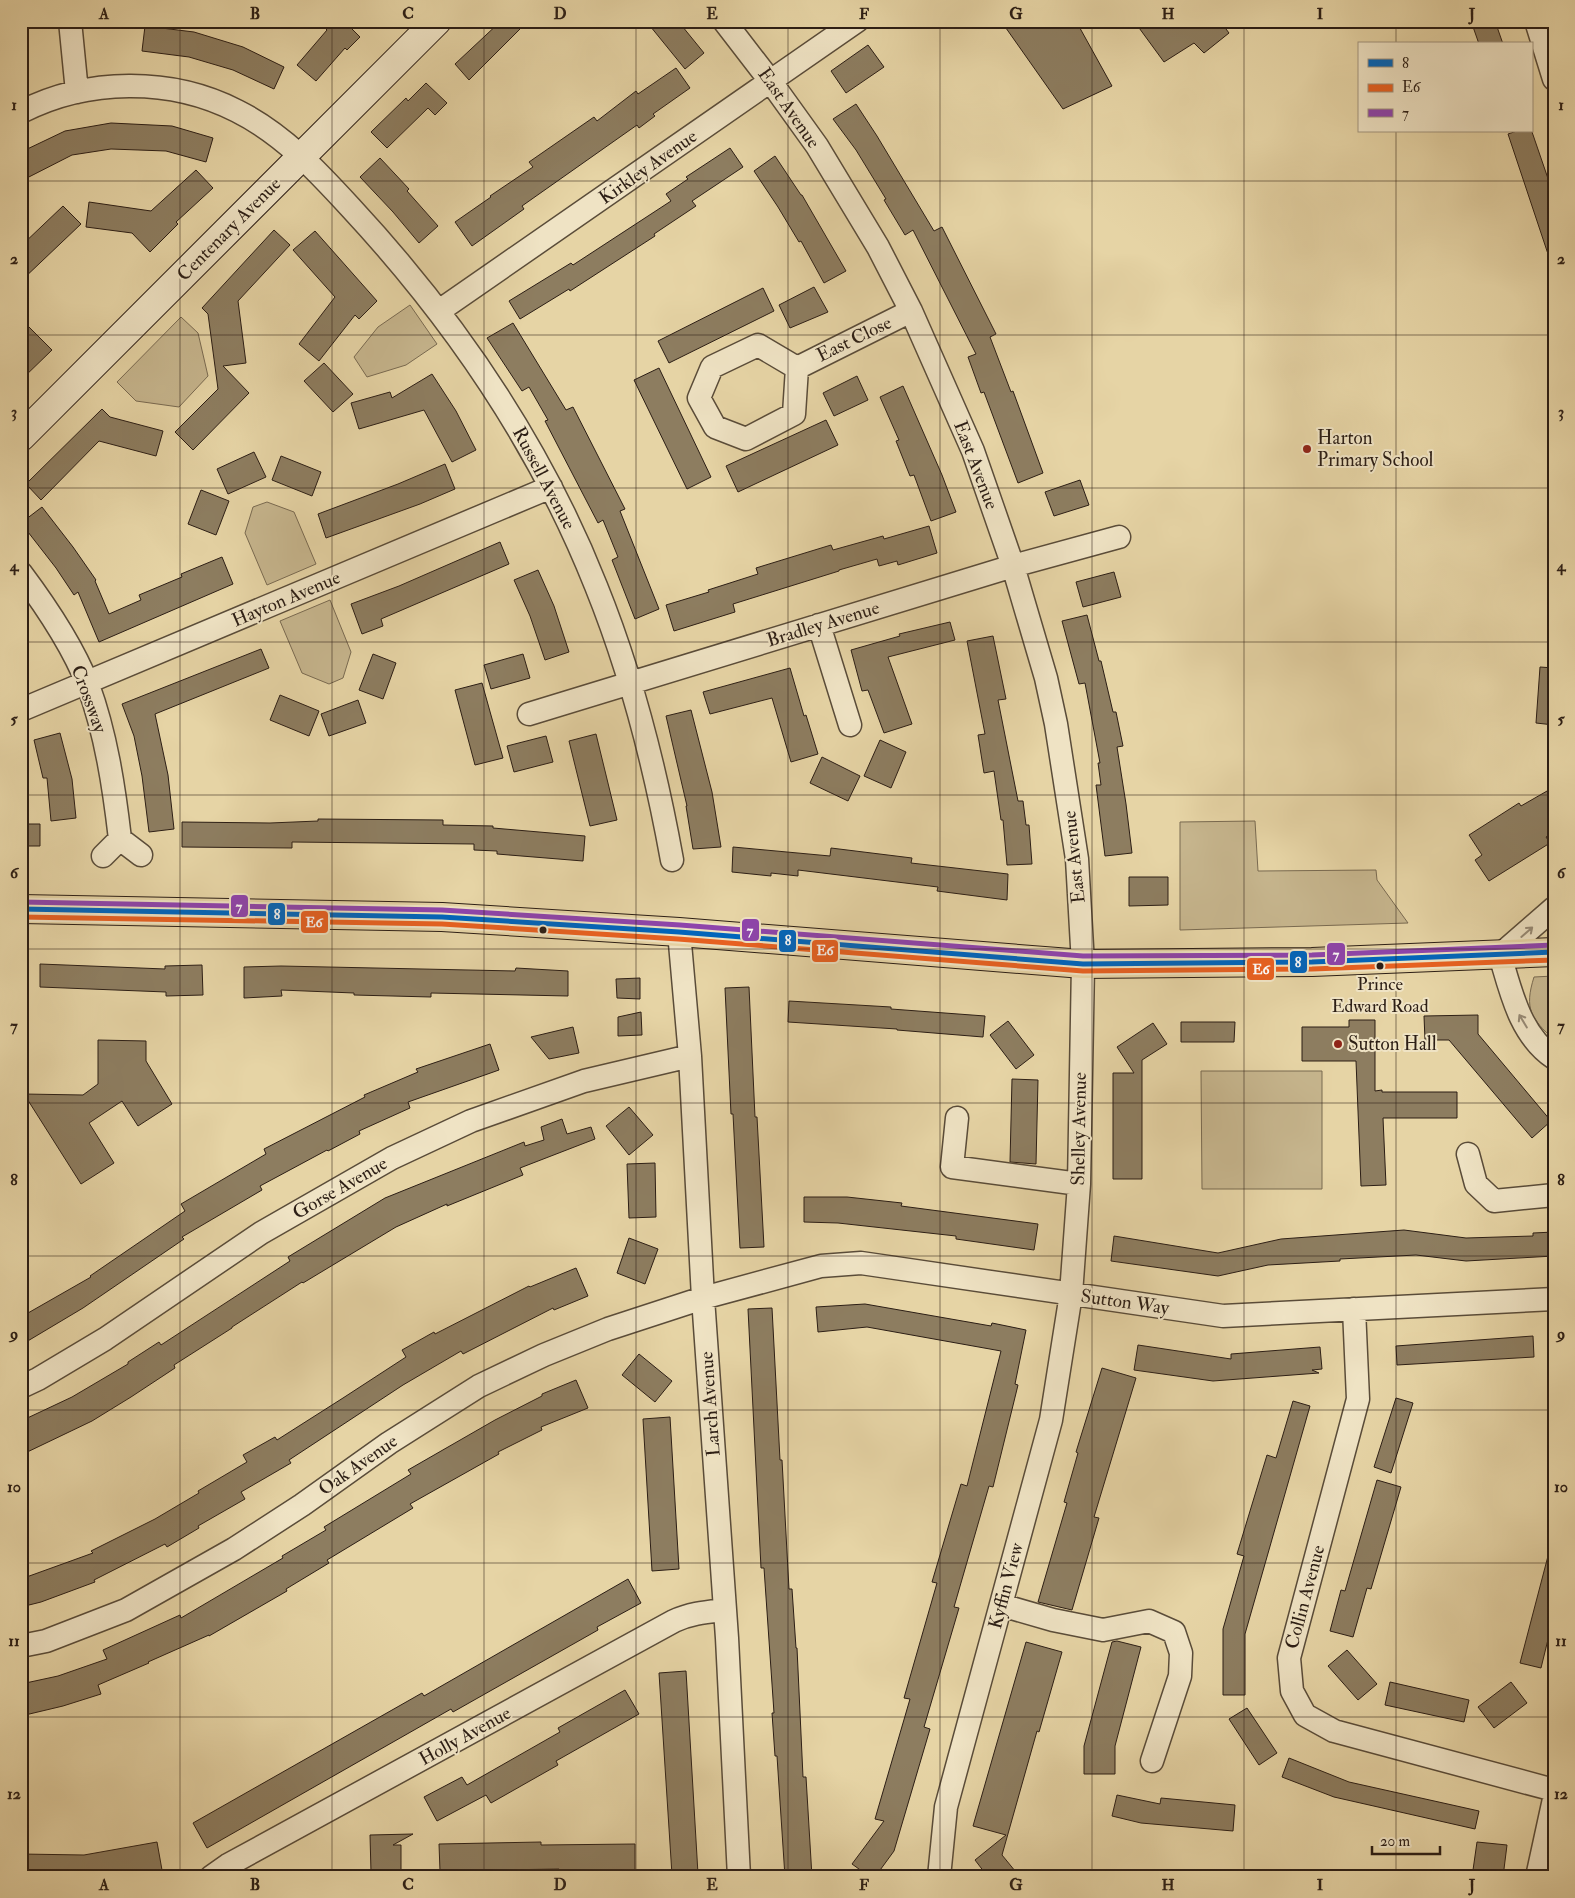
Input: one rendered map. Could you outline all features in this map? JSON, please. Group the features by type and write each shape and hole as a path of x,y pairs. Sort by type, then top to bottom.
{"main road":[{"path":"21,909 442,917 679,932 1083,964 1312,962 1554,952"}],"street":[{"path":"70,21 77,92"},
{"name":"Centenary Avenue","path":"21,437 437,21"},
{"name":"East Avenue","path":"724,21 739,38 771,82 827,163 878,247 911,311 974,451 1013,566 1046,678 1056,724 1076,859 1083,964"},
{"name":"Kirkley Avenue","path":"439,311 857,21"},
{"path":"1536,21 1554,79"},
{"name":"Russell Avenue","path":"21,112 51,99 77,92 104,87 131,86 184,92 236,110 281,138 302,156 378,237 439,311 499,396 551,487 595,584 631,683 659,792 672,860"},
{"name":"East Close","path":"797,368 911,311"},
{"name":"East Close","path":"758,345 797,368 794,414 746,439 714,427 699,398 712,367 758,345"},
{"name":"Hayton Avenue","path":"21,710 551,487"},
{"name":"Bradley Avenue","path":"528,714 1013,566 1119,537"},
{"name":"Crossway","path":"21,573 62,634 87,683 107,755 120,839"},
{"path":"819,625 850,725"},
{"path":"103,856 120,839 140,855"},
{"path":"1554,908 1500,955 1516,1009 1530,1033 1546,1053 1554,1058"},
{"name":"Larch Avenue","path":"679,932 690,1056 703,1298 725,1610 739,1877"},
{"name":"Shelley Avenue","path":"1071,1294 1079,1184 1083,964"},
{"name":"Gorse Avenue","path":"21,1387 105,1339 261,1233 392,1158 471,1121 584,1081 690,1056"},
{"path":"957,1118 952,1167 1079,1184"},
{"path":"1468,1154 1476,1184 1494,1201 1554,1195"},
{"name":"Sutton Way","path":"703,1298 821,1266 861,1263 1224,1316 1554,1299"},
{"name":"Kyffin View","path":"939,1877 946,1807 1051,1420 1071,1294"},
{"name":"Oak Avenue","path":"21,1646 46,1641 126,1610 234,1549 302,1505 389,1443 479,1386 544,1355 608,1329 703,1298"},
{"name":"Collin Avenue","path":"1354,1309 1358,1399 1289,1658 1292,1691 1305,1715 1334,1731 1554,1790"},
{"path":"1001,1605 1053,1620 1103,1630 1149,1621 1174,1632 1181,1653 1180,1676 1152,1761"},
{"name":"Holly Avenue","path":"211,1877 228,1865 674,1621 696,1614 725,1610"},
{"path":"1536,1877 1554,1799"}],"shaded area":[{"path":"410,305 437,344 406,365 367,377 354,357 378,327"},
{"path":"181,317 198,333 208,376 179,407 136,401 117,382"},
{"path":"267,502 294,512 316,564 267,585 245,533 253,507"},
{"path":"330,600 351,652 343,678 329,684 302,673 280,621"},
{"path":"1255,821 1258,871 1376,870 1377,880 1408,923 1180,930 1180,822"},
{"path":"1554,976 1554,1040 1535,1019 1530,1005 1530,997 1534,977"},
{"path":"1201,1071 1322,1071 1322,1189 1202,1189"}],"building":[{"path":"318,21 344,21 360,37 347,50 345,48 316,81 297,65 327,30"},
{"path":"501,21 528,21 469,80 455,64"},
{"path":"646,21 678,21 704,53 685,69"},
{"path":"1001,21 1076,21 1112,86 1063,109"},
{"path":"1134,21 1220,21 1229,33 1204,53 1194,43 1164,62"},
{"path":"1471,21 1495,21 1502,42 1478,42"},
{"path":"145,26 194,32 243,47 284,67 274,89 233,70 189,57 142,51"},
{"path":"868,45 884,67 846,93 831,71"},
{"path":"676,68 690,88 653,114 655,116 639,128 637,125 522,206 524,209 472,246 455,222 533,167 529,162 594,117 597,121 636,91 638,94"},
{"path":"426,83 447,103 435,115 428,108 387,148 371,132 406,98 408,101"},
{"path":"856,104 934,231 942,227 996,334 990,337 1011,392 1013,391 1043,473 1018,483 984,392 981,393 968,357 976,354 913,230 905,235 884,200 886,199 856,150 833,119"},
{"path":"111,123 172,126 213,138 206,162 166,151 111,149 72,155 21,181 21,152 65,131"},
{"path":"1532,132 1554,196 1554,259 1550,260 1508,134"},
{"path":"730,148 743,167 692,201 696,206 654,234 655,236 570,291 569,289 520,319 509,301 571,263 573,265 671,201 666,194 688,179 686,177"},
{"path":"775,156 802,195 846,271 824,283 801,241 799,242 754,171"},
{"path":"380,158 409,189 407,191 438,226 419,243 360,177"},
{"path":"196,170 213,188 176,222 178,224 150,252 132,233 86,227 89,202 151,211"},
{"path":"63,206 81,224 21,281 21,246"},
{"path":"274,230 290,245 238,301 246,363 223,366 249,393 193,450 175,432 218,389 208,314 202,308"},
{"path":"315,231 377,301 359,319 355,315 319,361 299,344 335,297 293,250"},
{"path":"814,287 828,312 790,328 779,305"},
{"path":"763,288 774,311 669,363 658,341"},
{"path":"21,319 52,350 21,380"},
{"path":"513,323 566,410 573,407 625,509 620,511 659,609 635,619 612,560 618,557 603,520 598,523 545,421 548,420 529,387 522,391 487,338"},
{"path":"324,363 353,394 333,412 304,381"},
{"path":"659,368 711,477 687,489 634,380"},
{"path":"432,374 456,411 476,450 452,462 424,410 359,429 351,403 390,392 392,398"},
{"path":"857,376 868,400 834,416 823,393"},
{"path":"903,386 956,512 931,521 914,475 910,476 896,441 899,440 880,397"},
{"path":"102,409 110,417 163,431 156,456 99,441 41,500 26,484"},
{"path":"826,420 838,445 738,492 726,466"},
{"path":"254,452 266,477 228,494 217,469"},
{"path":"281,456 321,472 312,496 272,480"},
{"path":"445,464 455,489 420,504 326,538 318,514"},
{"path":"1080,480 1089,505 1054,516 1045,492"},
{"path":"201,490 229,501 216,535 188,524"},
{"path":"42,507 96,580 109,614 141,600 139,595 182,577 181,574 222,557 233,584 99,642 78,592 74,595 56,568 21,523"},
{"path":"929,526 937,553 898,565 897,561 879,566 877,559 839,570 733,604 735,612 674,631 666,605 758,574 756,568 831,545 833,550 883,536 884,539"},
{"path":"500,542 509,564 381,619 383,626 362,634 351,604 399,586"},
{"path":"538,570 554,606 569,652 545,660 530,616 514,580"},
{"path":"1114,572 1121,597 1083,607 1076,582"},
{"path":"1087,615 1099,661 1101,661 1113,712 1116,712 1123,746 1117,747 1132,853 1105,856 1096,785 1101,785 1098,763 1100,763 1085,683 1079,684 1062,621"},
{"path":"950,622 955,640 888,657 912,724 884,733 868,690 862,691 851,650 900,636 899,634"},
{"path":"993,636 1006,699 998,700 1018,801 1023,801 1026,825 1029,825 1032,864 1007,865 1003,820 1001,820 994,771 984,773 978,735 985,734 967,641"},
{"path":"261,649 269,668 155,714 168,775 174,829 149,832 142,776 134,736 122,704"},
{"path":"373,654 396,663 383,699 359,690"},
{"path":"523,654 530,678 491,689 484,665"},
{"path":"1540,667 1554,668 1554,725 1536,723"},
{"path":"790,668 804,716 806,715 818,754 791,762 772,698 710,714 703,692"},
{"path":"482,683 503,758 475,765 455,690"},
{"path":"280,695 319,711 309,736 270,720"},
{"path":"358,700 366,723 329,736 321,714"},
{"path":"691,710 712,792 721,847 693,849 687,806 666,716"},
{"path":"60,733 72,779 76,818 51,821 47,778 43,778 34,740"},
{"path":"596,734 617,820 590,826 569,741"},
{"path":"546,736 553,762 514,772 507,746"},
{"path":"880,740 906,752 891,788 864,776"},
{"path":"822,757 860,776 848,801 810,783"},
{"path":"1554,787 1554,832 1546,837 1550,843 1489,881 1475,860 1482,855 1469,835 1519,803 1521,806"},
{"path":"318,819 443,820 443,825 493,826 493,828 585,836 583,861 497,854 497,851 474,850 474,844 292,842 292,848 182,847 182,822 270,823 318,821"},
{"path":"21,824 40,824 40,846 21,846"},
{"path":"733,847 830,856 831,848 912,858 911,863 1008,874 1007,900 937,891 938,887 798,870 798,876 771,873 771,876 732,872"},
{"path":"1129,877 1168,877 1168,905 1129,906"},
{"path":"40,964 165,969 165,966 202,965 203,995 166,996 166,992 40,987"},
{"path":"281,966 515,971 516,968 568,971 568,996 431,993 431,997 354,995 354,993 281,990 282,996 244,998 244,967"},
{"path":"640,978 640,999 617,998 616,979"},
{"path":"749,987 764,1247 740,1248 725,988"},
{"path":"789,1001 891,1007 891,1009 985,1016 983,1037 788,1022"},
{"path":"641,1012 642,1035 618,1036 618,1017"},
{"path":"1478,1015 1478,1034 1551,1121 1532,1138 1449,1040 1425,1040 1424,1016"},
{"path":"1349,1020 1375,1020 1375,1091 1457,1092 1457,1118 1383,1118 1386,1185 1361,1186 1356,1061 1302,1061 1302,1027 1349,1027"},
{"path":"1008,1021 1034,1055 1016,1069 990,1035"},
{"path":"1181,1022 1235,1022 1234,1042 1181,1042"},
{"path":"1153,1023 1167,1044 1142,1060 1142,1179 1113,1179 1113,1073 1134,1073 1117,1047"},
{"path":"573,1027 579,1053 549,1059 531,1037"},
{"path":"98,1040 146,1041 146,1061 172,1104 138,1126 122,1101 89,1123 114,1163 81,1184 24,1094 83,1095 98,1084"},
{"path":"490,1044 499,1070 408,1102 410,1108 359,1131 360,1134 260,1186 262,1190 182,1237 184,1239 83,1308 21,1345 21,1317 91,1277 185,1211 181,1204 266,1154 264,1149 365,1097 364,1095 418,1072 416,1069"},
{"path":"1012,1079 1038,1080 1036,1164 1010,1162"},
{"path":"629,1107 653,1135 629,1155 606,1126"},
{"path":"562,1119 567,1134 591,1127 595,1139 520,1168 523,1175 447,1206 447,1204 396,1227 302,1282 174,1365 175,1368 92,1421 21,1455 21,1421 72,1397 128,1364 128,1362 159,1342 161,1345 290,1261 288,1257 385,1198 524,1142 525,1146 544,1140 541,1127"},
{"path":"655,1163 656,1217 629,1218 627,1164"},
{"path":"804,1197 847,1197 902,1203 901,1206 1038,1224 1034,1250 956,1239 956,1236 838,1223 804,1222"},
{"path":"1404,1230 1466,1238 1533,1236 1533,1233 1554,1232 1554,1256 1466,1261 1416,1255 1340,1259 1340,1261 1268,1265 1218,1276 1111,1261 1114,1236 1218,1253 1281,1239"},
{"path":"629,1238 658,1249 645,1284 617,1273"},
{"path":"576,1268 588,1296 554,1310 553,1308 463,1354 461,1351 403,1385 289,1460 291,1463 241,1492 245,1499 198,1526 199,1528 167,1547 165,1544 94,1580 95,1582 41,1602 21,1607 21,1579 93,1553 91,1551 155,1519 199,1493 198,1491 247,1462 243,1455 275,1437 277,1440 343,1398 406,1357 402,1350 434,1332 435,1334 529,1286"},
{"path":"865,1304 991,1326 992,1323 1026,1330 1015,1384 1018,1385 993,1487 989,1486 954,1607 959,1608 924,1727 930,1729 894,1851 875,1877 870,1877 852,1864 884,1821 875,1819 910,1699 904,1698 937,1583 932,1582 961,1484 967,1486 1001,1351 867,1327 818,1332 816,1307"},
{"path":"772,1308 789,1589 792,1589 797,1648 803,1777 806,1777 812,1877 785,1877 777,1756 775,1756 772,1713 774,1713 764,1568 761,1568 748,1309"},
{"path":"1533,1336 1534,1357 1397,1365 1396,1346"},
{"path":"1138,1345 1231,1359 1231,1354 1320,1347 1322,1369 1312,1370 1319,1373 1213,1381 1134,1370"},
{"path":"639,1354 672,1381 655,1402 622,1375"},
{"path":"1102,1368 1136,1378 1094,1517 1099,1518 1072,1610 1038,1602 1067,1503 1064,1502 1078,1453 1076,1452"},
{"path":"576,1380 588,1408 541,1427 542,1430 498,1452 499,1454 410,1504 413,1508 327,1560 329,1563 286,1589 287,1591 209,1636 98,1685 101,1694 21,1716 21,1684 58,1676 107,1659 103,1650 180,1615 181,1618 283,1558 282,1556 326,1530 324,1527 411,1474 408,1470 495,1420 542,1396 542,1394"},
{"path":"1396,1398 1413,1403 1391,1473 1374,1467"},
{"path":"1293,1401 1310,1406 1245,1634 1245,1695 1223,1695 1223,1629 1244,1556 1237,1554 1267,1455 1276,1458"},
{"path":"670,1417 679,1569 652,1571 643,1419"},
{"path":"1377,1480 1401,1487 1371,1589 1367,1588 1353,1637 1330,1631 1341,1590 1345,1591"},
{"path":"1548,1556 1554,1557 1554,1615 1541,1668 1520,1663"},
{"path":"628,1579 641,1603 597,1627 598,1630 453,1712 451,1709 207,1848 193,1823 422,1693 424,1696"},
{"path":"1117,1641 1141,1647 1115,1746 1115,1774 1084,1774 1084,1746 1112,1642"},
{"path":"1026,1642 1062,1652 1039,1732 1037,1731 1002,1855 1020,1877 988,1877 975,1860 1006,1835 973,1826"},
{"path":"1347,1650 1377,1684 1358,1700 1328,1666"},
{"path":"686,1671 698,1874 672,1875 659,1673"},
{"path":"1390,1682 1469,1700 1464,1722 1385,1705"},
{"path":"1511,1682 1527,1703 1494,1728 1478,1707"},
{"path":"625,1690 639,1714 556,1761 558,1765 491,1803 486,1795 437,1821 424,1797 462,1777 467,1785 560,1732 558,1728"},
{"path":"1247,1708 1277,1753 1259,1765 1229,1719"},
{"path":"1289,1758 1349,1782 1479,1811 1475,1829 1334,1797 1282,1777"},
{"path":"1117,1795 1160,1804 1161,1798 1235,1805 1233,1831 1141,1823 1112,1816"},
{"path":"413,1834 393,1845 401,1845 401,1872 371,1872 370,1835"},
{"path":"157,1842 162,1870 124,1877 21,1877 21,1854 84,1855"},
{"path":"541,1842 541,1845 635,1844 635,1873 559,1873 559,1869 440,1871 439,1844"},
{"path":"1477,1842 1507,1845 1503,1877 1472,1877"}],"transit line":[{"name":"7","path":"21,902 442,910 680,925 1083,956 1312,955 1554,945"},
{"name":"8","path":"21,909 442,917 679,932 1083,964 1312,962 1554,952"},
{"name":"E6","path":"21,917 442,924 678,939 1083,971 1312,969 1554,960"}],"place":[{"name":"Harton Primary School","path":"1307,449"},
{"name":"Prince Edward Road","path":"1380,966"},
{"name":"Sutton Hall","path":"1338,1044"}]}
